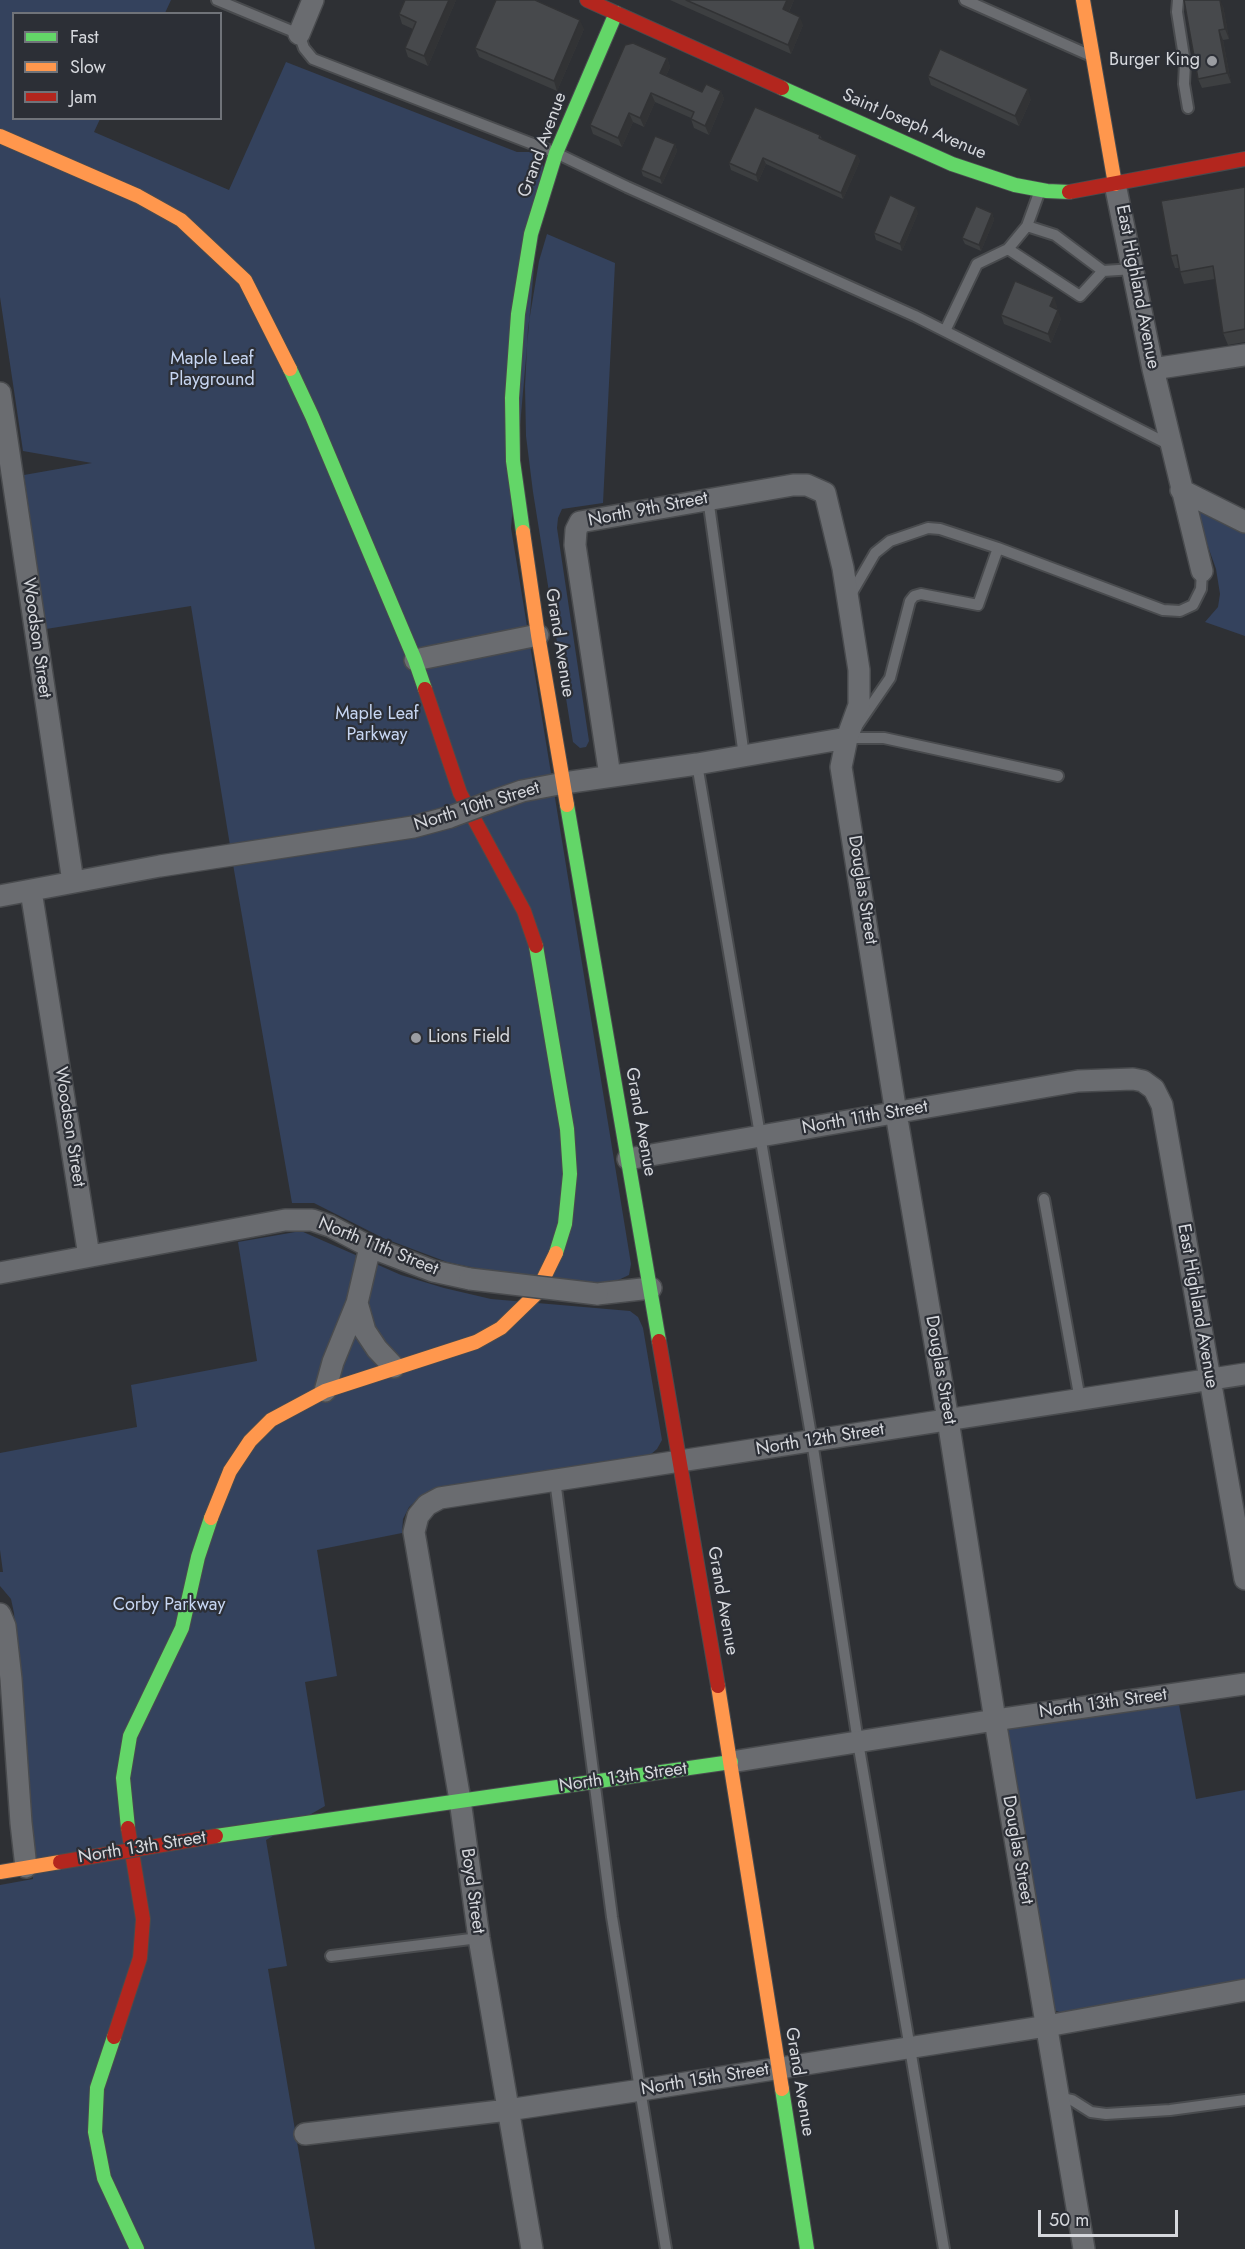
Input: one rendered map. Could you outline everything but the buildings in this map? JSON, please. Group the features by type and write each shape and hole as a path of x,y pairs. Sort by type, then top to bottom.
{"street":[{"path":"298,34 313,0"},
{"name":"Saint Joseph Avenue","path":"587,0 619,7 952,164 1015,185 1040,190 1072,192 1245,159"},
{"name":"East Highland Avenue","path":"1083,0 1115,184 1153,369 1202,571"},
{"name":"Grand Avenue","path":"619,7 556,153 531,234 518,314 512,398 513,461 538,635 731,1762 807,2249"},
{"path":"0,136 138,196 181,220 245,280 270,325 312,416 415,660 460,793 524,911 537,950 567,1129 570,1174 565,1224 553,1261 536,1294 501,1328 476,1342 325,1391 271,1420 250,1442 230,1471 213,1511 198,1557 182,1628 130,1736 123,1778 126,1814 143,1919 140,1958 97,2088 95,2132 104,2178 137,2249"},
{"path":"1153,369 1245,355"},
{"name":"Woodson Street","path":"0,393 5,457 73,882"},
{"name":"North 9th Street","path":"610,776 575,545 576,530 580,522 793,484 807,485 825,493"},
{"path":"1181,490 1245,522"},
{"name":"Douglas Street","path":"825,493 848,599 859,670 859,705 848,738 842,767 896,1113 948,1420 994,1720 1084,2249"},
{"path":"415,660 538,635"},
{"name":"North 10th Street","path":"0,896 160,866 413,827 450,817 522,791 848,738"},
{"name":"Woodson Street","path":"31,891 89,1256"},
{"name":"East Highland Avenue","path":"1101,1080 1143,1081 1154,1089 1162,1105 1245,1579"},
{"name":"North 11th Street","path":"628,1159 1078,1081 1101,1080"},
{"name":"North 11th Street","path":"0,1273 285,1220 312,1220 433,1271 470,1280 597,1294 651,1288"},
{"path":"325,1391 333,1362 357,1303 370,1246"},
{"path":"357,1303 365,1331 394,1368"},
{"name":"North 12th Street","path":"414,1532 418,1516 427,1505 440,1498 1245,1374"},
{"name":"Boyd Street","path":"414,1532 460,1800 478,1938 532,2249"},
{"path":"0,1614 5,1626 11,1737 26,1867"},
{"name":"North 13th Street","path":"0,1872 216,1836 594,1783 994,1720 1245,1684"},
{"name":"North 15th Street","path":"305,2134 508,2110 779,2069 1047,2026 1245,1990"}],"lane":[{"path":"217,0 298,34 304,48 313,59 556,153 945,331 1170,446"},
{"path":"965,0 1092,56"},
{"path":"1178,0 1177,12 1185,63 1184,84 1188,108"},
{"path":"945,331 976,264 1008,249 1027,226 1040,190"},
{"path":"1027,226 1055,235 1103,271"},
{"path":"1008,249 1080,296 1103,271 1134,268"},
{"path":"708,498 744,756"},
{"path":"848,599 875,553 890,541 928,528 940,529 998,548 1163,610 1180,611 1193,605 1201,589 1202,571"},
{"path":"848,738 866,716 890,678 910,601 914,596 921,594 978,605 998,548"},
{"path":"848,738 884,738 1058,776"},
{"path":"697,764 812,1441 858,1742 944,2249"},
{"path":"1044,1199 1080,1400"},
{"path":"555,1480 612,1917 666,2249"},
{"path":"331,1956 478,1938"},
{"path":"1059,2097 1072,2100 1092,2112 1106,2114 1170,2110 1245,2100"}],"green space":[{"name":"Maple Leaf Parkway","path":"0,0 171,0 165,12 12,12 12,120 100,120 94,132 229,190 286,62 517,152 530,152 540,156 543,165 511,528 631,1264 629,1275 614,1282 572,1283 513,1276 447,1262 383,1238 314,1203 292,1203 191,606 46,629 24,475 92,463 23,451 0,297"},
{"path":"547,234 615,263 603,503 562,509 557,528 589,741 586,747 580,748 573,742 526,436 525,386 528,328 539,261"},
{"path":"1194,507 1245,533 1245,636 1205,622 1218,607 1220,594 1216,569"},
{"name":"Corby Parkway","path":"301,1231 401,1275 444,1288 491,1299 630,1311 638,1317 643,1328 662,1440 650,1455 441,1488 424,1494 409,1507 403,1519 402,1533 317,1550 337,1676 305,1682 325,1806 266,1840 287,1966 268,1969 315,2249 0,2249 0,1885 33,1879 14,1613 11,1599 0,1586 0,1572 3,1572 0,1550 0,1453 137,1427 131,1385 257,1361 238,1242"},
{"path":"1178,1699 1196,1799 1245,1790 1245,1982 1063,2013 1050,2009 1003,1732 1009,1725"}],"traffic: fast":[{"path":"523,532 513,461 512,398 518,314 531,234 556,153 616,13"},
{"path":"782,88 952,164 1015,185 1047,191 1069,192"},
{"path":"290,369 415,660 425,689"},
{"path":"567,805 659,1341"},
{"path":"536,946 567,1129 570,1174 565,1224 556,1253"},
{"path":"128,1828 123,1778 130,1736 182,1628 198,1557 211,1518"},
{"path":"216,1836 731,1762"},
{"path":"114,2037 97,2088 95,2132 104,2178 137,2249"},
{"path":"782,2089 807,2249"}],"traffic: slow":[{"path":"1083,0 1115,184"},
{"path":"0,136 138,196 181,220 245,280 290,369"},
{"path":"523,532 567,805"},
{"path":"211,1518 230,1471 250,1441 271,1420 325,1391 476,1342 501,1328 536,1294 556,1253"},
{"path":"718,1686 782,2089"},
{"path":"0,1872 60,1862"}],"traffic: jam":[{"path":"587,0 782,88"},
{"path":"1069,192 1245,159"},
{"path":"425,689 460,793 524,911 536,946"},
{"path":"659,1341 718,1686"},
{"path":"114,2037 140,1958 143,1919 128,1828"},
{"path":"60,1862 216,1836"}],"place":[{"name":"Burger King","path":"1212,61"},
{"name":"Lions Field","path":"416,1038"}],"park label":[{"name":"Maple Leaf Playground","path":"212,370"}]}
